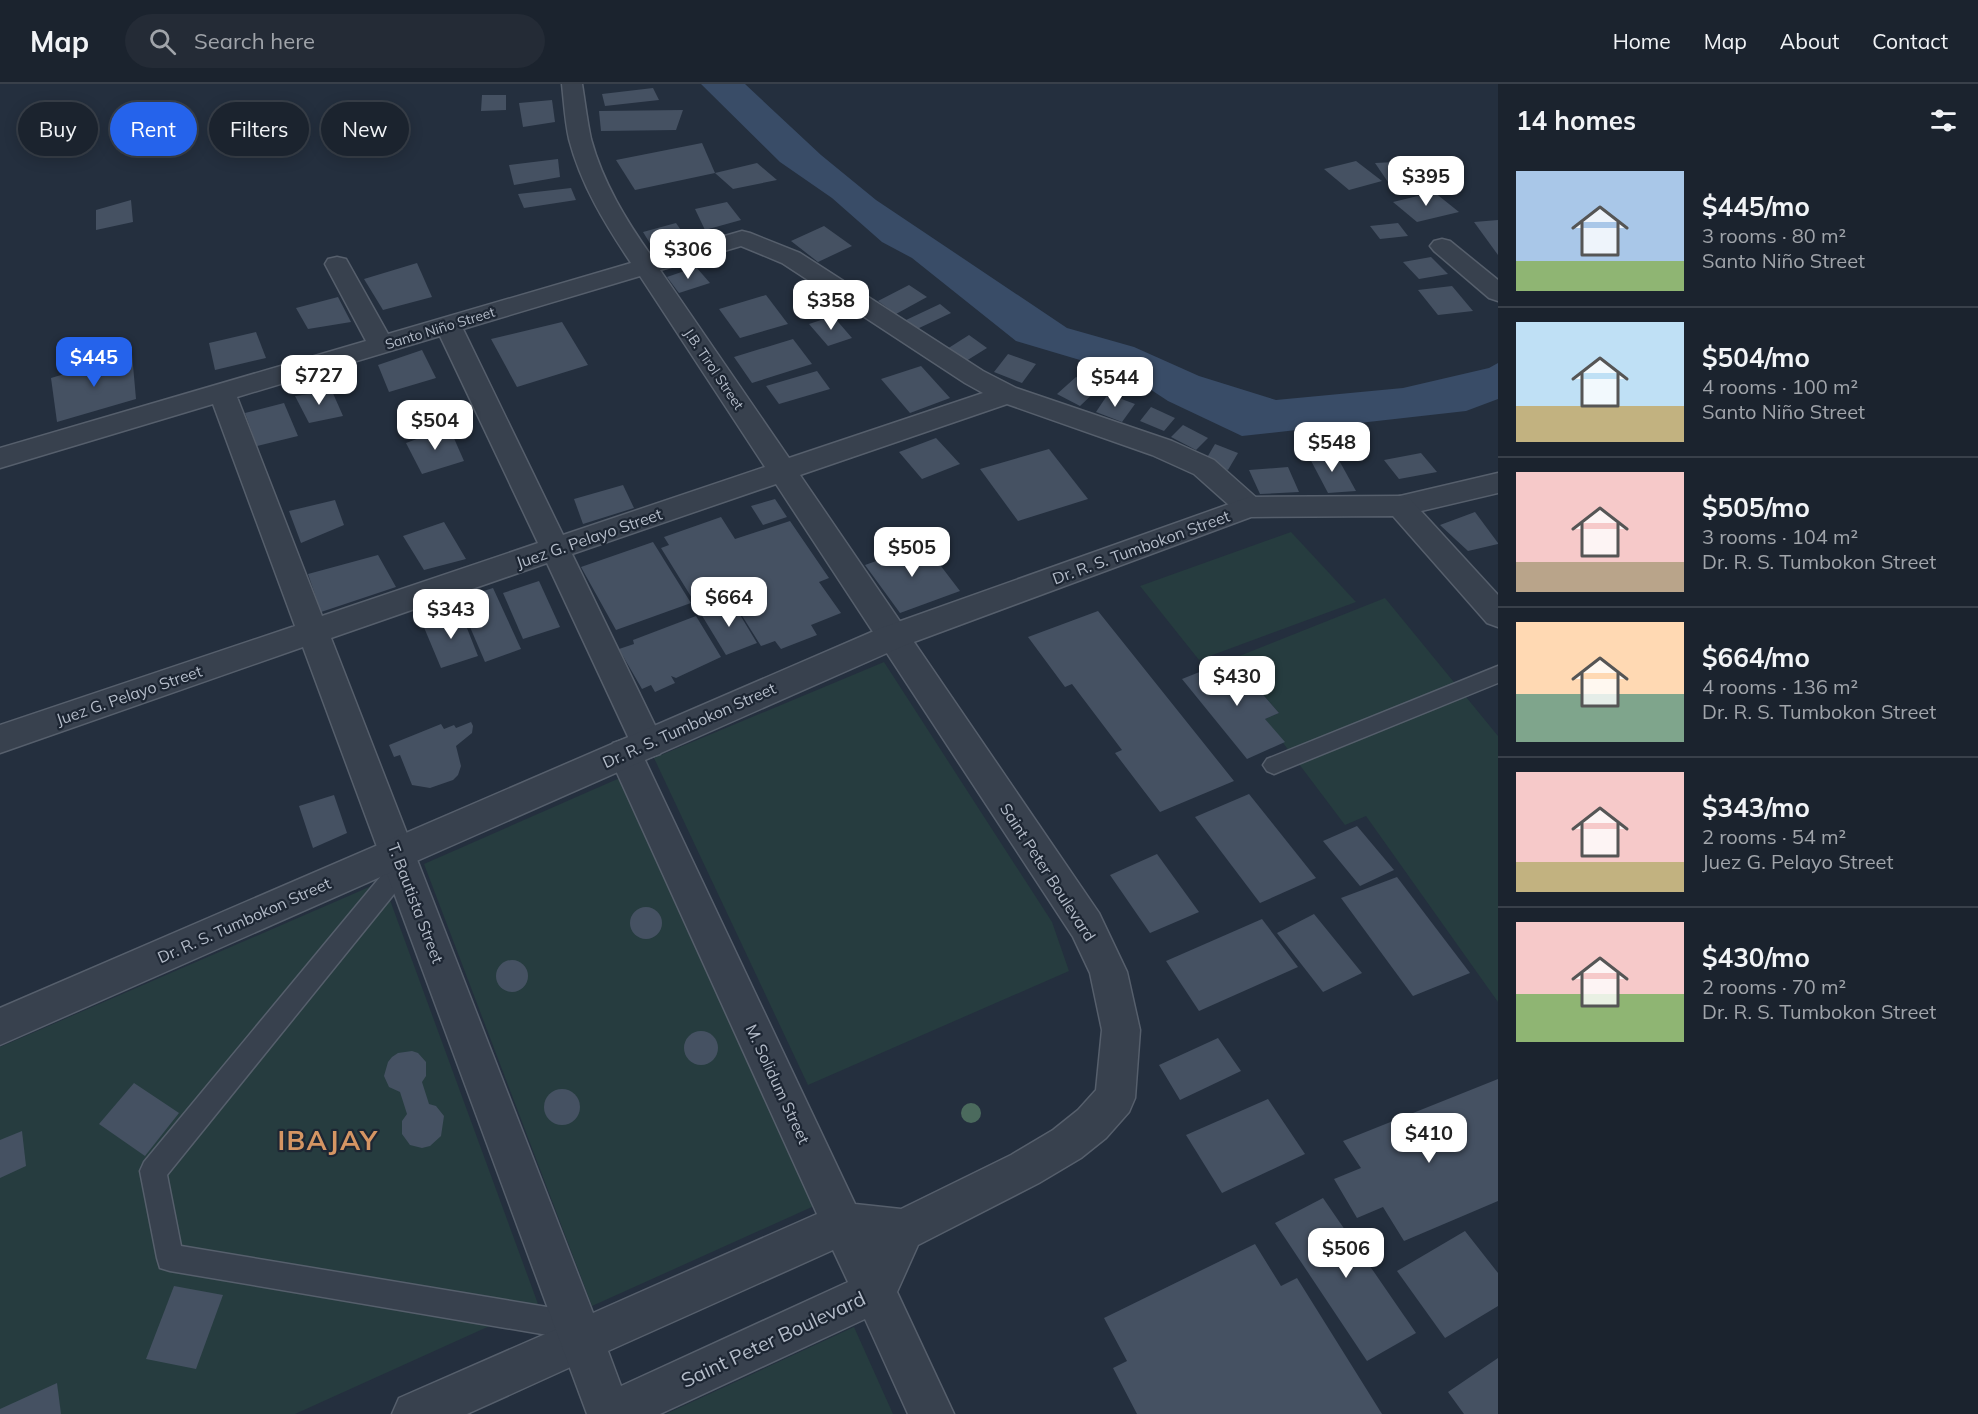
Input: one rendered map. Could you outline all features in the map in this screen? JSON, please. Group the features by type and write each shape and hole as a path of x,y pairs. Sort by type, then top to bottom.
{"street":[{"name":"J.B. Tirol Street","path":"572,84 580,138 592,174 610,213 892,637"},
{"name":"Santo Niño Street","path":"0,458 742,238 791,258 974,377 1007,394"},
{"path":"1442,246 1498,293"},
{"path":"337,264 381,345"},
{"name":"M. Solidum Street","path":"448,325 555,549 637,748 843,1224 931,1414"},
{"name":"T. Bautista Street","path":"222,392 610,1414"},
{"name":"Juez G. Pelayo Street","path":"0,739 1007,394"},
{"path":"1007,394 1162,448 1194,462 1213,474 1249,507"},
{"name":"Dr. R. S. Tumbokon Street","path":"0,1027 400,860 637,748 892,637 1249,507 1400,506 1498,483"},
{"path":"1400,506 1498,615"},
{"name":"Saint Peter Boulevard","path":"610,1414 875,1292 903,1230 1025,1169 1068,1144 1092,1124 1115,1098 1121,1030 1108,972 1086,925 892,637"},
{"path":"415,1414 580,1333 843,1224 903,1230"}],"lane":[{"path":"1274,765 1498,674"},
{"path":"400,860 153,1171 170,1258 580,1333"}],"green space":[{"path":"1291,532 1356,602 1199,660 1140,586"},
{"path":"1385,598 1498,736 1498,1002 1366,816 1345,825 1265,719 1279,713 1232,659"},
{"path":"884,662 1052,922 1069,971 808,1085 654,758"},
{"path":"622,777 814,1206 592,1306 424,864"},
{"path":"383,881 538,1304 295,1414 0,1414 0,1047"},
{"path":"854,1327 893,1414 666,1414"}],"water":[{"path":"701,84 745,84 821,155 876,200 1067,328 1134,347 1199,376 1276,400 1403,388 1489,368 1498,363 1498,399 1466,411 1242,436 1168,401 1127,374 1016,341 912,258 882,242 832,198 780,162"}],"building":[{"path":"653,88 659,100 605,106 602,94"},
{"path":"482,95 506,95 506,110 481,111"},
{"path":"552,100 555,122 523,127 519,103"},
{"path":"683,110 676,130 601,131 599,111"},
{"path":"702,143 715,173 635,190 616,160"},
{"path":"558,159 560,177 514,185 509,165"},
{"path":"1356,161 1382,181 1349,190 1324,169"},
{"path":"1414,161 1430,183 1390,185 1375,163"},
{"path":"757,163 777,180 733,189 715,173"},
{"path":"571,188 576,200 524,208 518,194"},
{"path":"1434,192 1459,212 1417,222 1393,202"},
{"path":"131,200 133,222 96,230 96,210"},
{"path":"727,202 741,220 705,230 695,209"},
{"path":"1498,220 1498,255 1474,222"},
{"path":"676,223 685,236 651,245 643,232"},
{"path":"1398,223 1408,236 1380,239 1370,226"},
{"path":"824,226 852,246 818,262 791,241"},
{"path":"1431,257 1448,274 1419,279 1403,262"},
{"path":"417,263 432,297 383,310 364,279"},
{"path":"696,267 710,283 679,293 667,277"},
{"path":"909,285 927,297 896,314 878,301"},
{"path":"1452,286 1473,311 1438,315 1418,290"},
{"path":"766,295 788,324 740,338 719,309"},
{"path":"338,297 351,322 308,329 296,308"},
{"path":"940,304 951,313 917,329 906,320"},
{"path":"833,316 852,338 828,346 809,324"},
{"path":"562,322 588,365 517,387 491,339"},
{"path":"256,332 266,358 215,370 209,343"},
{"path":"969,335 987,348 966,361 947,349"},
{"path":"793,339 812,364 752,383 734,357"},
{"path":"422,350 436,378 389,392 378,365"},
{"path":"132,354 136,399 57,422 51,378"},
{"path":"1008,354 1036,364 1022,383 994,372"},
{"path":"921,366 950,398 910,413 881,379"},
{"path":"817,371 830,389 779,404 766,386"},
{"path":"1076,377 1099,388 1080,406 1057,394"},
{"path":"332,391 343,416 309,423 295,396"},
{"path":"1108,394 1135,404 1122,422 1096,412"},
{"path":"284,403 298,436 257,446 245,413"},
{"path":"1151,407 1175,418 1164,431 1140,421"},
{"path":"1183,425 1208,438 1196,450 1171,437"},
{"path":"449,427 464,461 422,474 406,443"},
{"path":"936,438 960,464 922,479 899,452"},
{"path":"1215,444 1238,453 1228,470 1205,461"},
{"path":"1049,449 1088,499 1018,521 980,469"},
{"path":"1335,453 1356,491 1328,493 1308,455"},
{"path":"1421,453 1437,472 1399,479 1384,460"},
{"path":"1288,467 1299,492 1260,494 1249,470"},
{"path":"623,485 634,508 583,524 574,499"},
{"path":"775,499 787,517 763,525 751,506"},
{"path":"335,500 344,525 301,543 289,511"},
{"path":"1475,512 1498,544 1468,551 1440,525"},
{"path":"721,517 735,539 790,521 829,578 819,582 841,613 811,625 817,635 781,649 775,641 761,646 724,587 719,589 722,593 695,603 661,548 669,545 664,537"},
{"path":"444,522 466,559 424,570 403,536"},
{"path":"653,542 691,603 616,630 581,567"},
{"path":"924,544 960,591 900,613 865,565"},
{"path":"378,555 396,587 321,612 308,574"},
{"path":"539,581 560,627 523,639 503,593"},
{"path":"493,588 521,649 485,662 458,599"},
{"path":"731,600 757,643 726,655 701,614"},
{"path":"1098,611 1234,781 1160,812 1115,753 1122,750 1072,684 1065,687 1028,637"},
{"path":"461,613 478,656 441,668 423,625"},
{"path":"696,616 721,657 676,678 671,676 675,683 655,692 651,685 642,689 619,649 634,644 633,640"},
{"path":"1232,659 1279,713 1265,719 1285,742 1247,759 1182,679"},
{"path":"471,722 472,733 456,746 461,766 458,775 453,780 430,788 412,785 400,755 394,757 389,745 441,724 444,729 454,725 456,728"},
{"path":"1249,794 1316,878 1260,903 1195,817"},
{"path":"334,795 347,833 313,848 299,806"},
{"path":"1357,826 1394,870 1360,886 1323,841"},
{"path":"1157,854 1199,912 1150,933 1110,875"},
{"path":"1397,877 1470,973 1413,996 1341,898"},
{"path":"646,907 657,912 662,923 657,934 646,939 635,934 630,923 635,912"},
{"path":"1314,914 1362,973 1323,992 1277,933"},
{"path":"1262,919 1298,967 1199,1011 1166,961"},
{"path":"512,960 523,965 528,976 523,987 512,992 501,987 496,976 501,965"},
{"path":"701,1031 713,1036 718,1048 713,1060 701,1065 689,1060 684,1048 689,1036"},
{"path":"1218,1038 1241,1071 1180,1100 1159,1065"},
{"path":"412,1051 418,1053 426,1062 426,1076 422,1082 429,1104 436,1106 444,1116 441,1136 430,1146 422,1148 410,1145 402,1134 402,1121 407,1114 400,1092 389,1087 384,1076 392,1057 398,1053"},
{"path":"1498,1079 1498,1201 1404,1241 1383,1207 1357,1218 1334,1179 1361,1168 1343,1141"},
{"path":"134,1083 179,1113 145,1156 99,1124"},
{"path":"562,1089 575,1094 580,1107 575,1120 562,1125 549,1120 544,1107 549,1094"},
{"path":"1268,1099 1305,1154 1222,1193 1186,1135"},
{"path":"22,1131 26,1166 0,1178 0,1140"},
{"path":"1323,1198 1416,1333 1367,1361 1275,1223"},
{"path":"1465,1231 1498,1273 1498,1306 1445,1338 1397,1271"},
{"path":"1255,1244 1281,1286 1297,1278 1382,1414 1137,1414 1113,1368 1127,1361 1104,1318"},
{"path":"174,1286 223,1295 196,1369 146,1359"},
{"path":"1498,1358 1498,1414 1464,1414 1448,1392"},
{"path":"57,1383 61,1414 0,1414 0,1409"}],"district":[{"name":"IBAJAY","path":"328,1140"}]}
